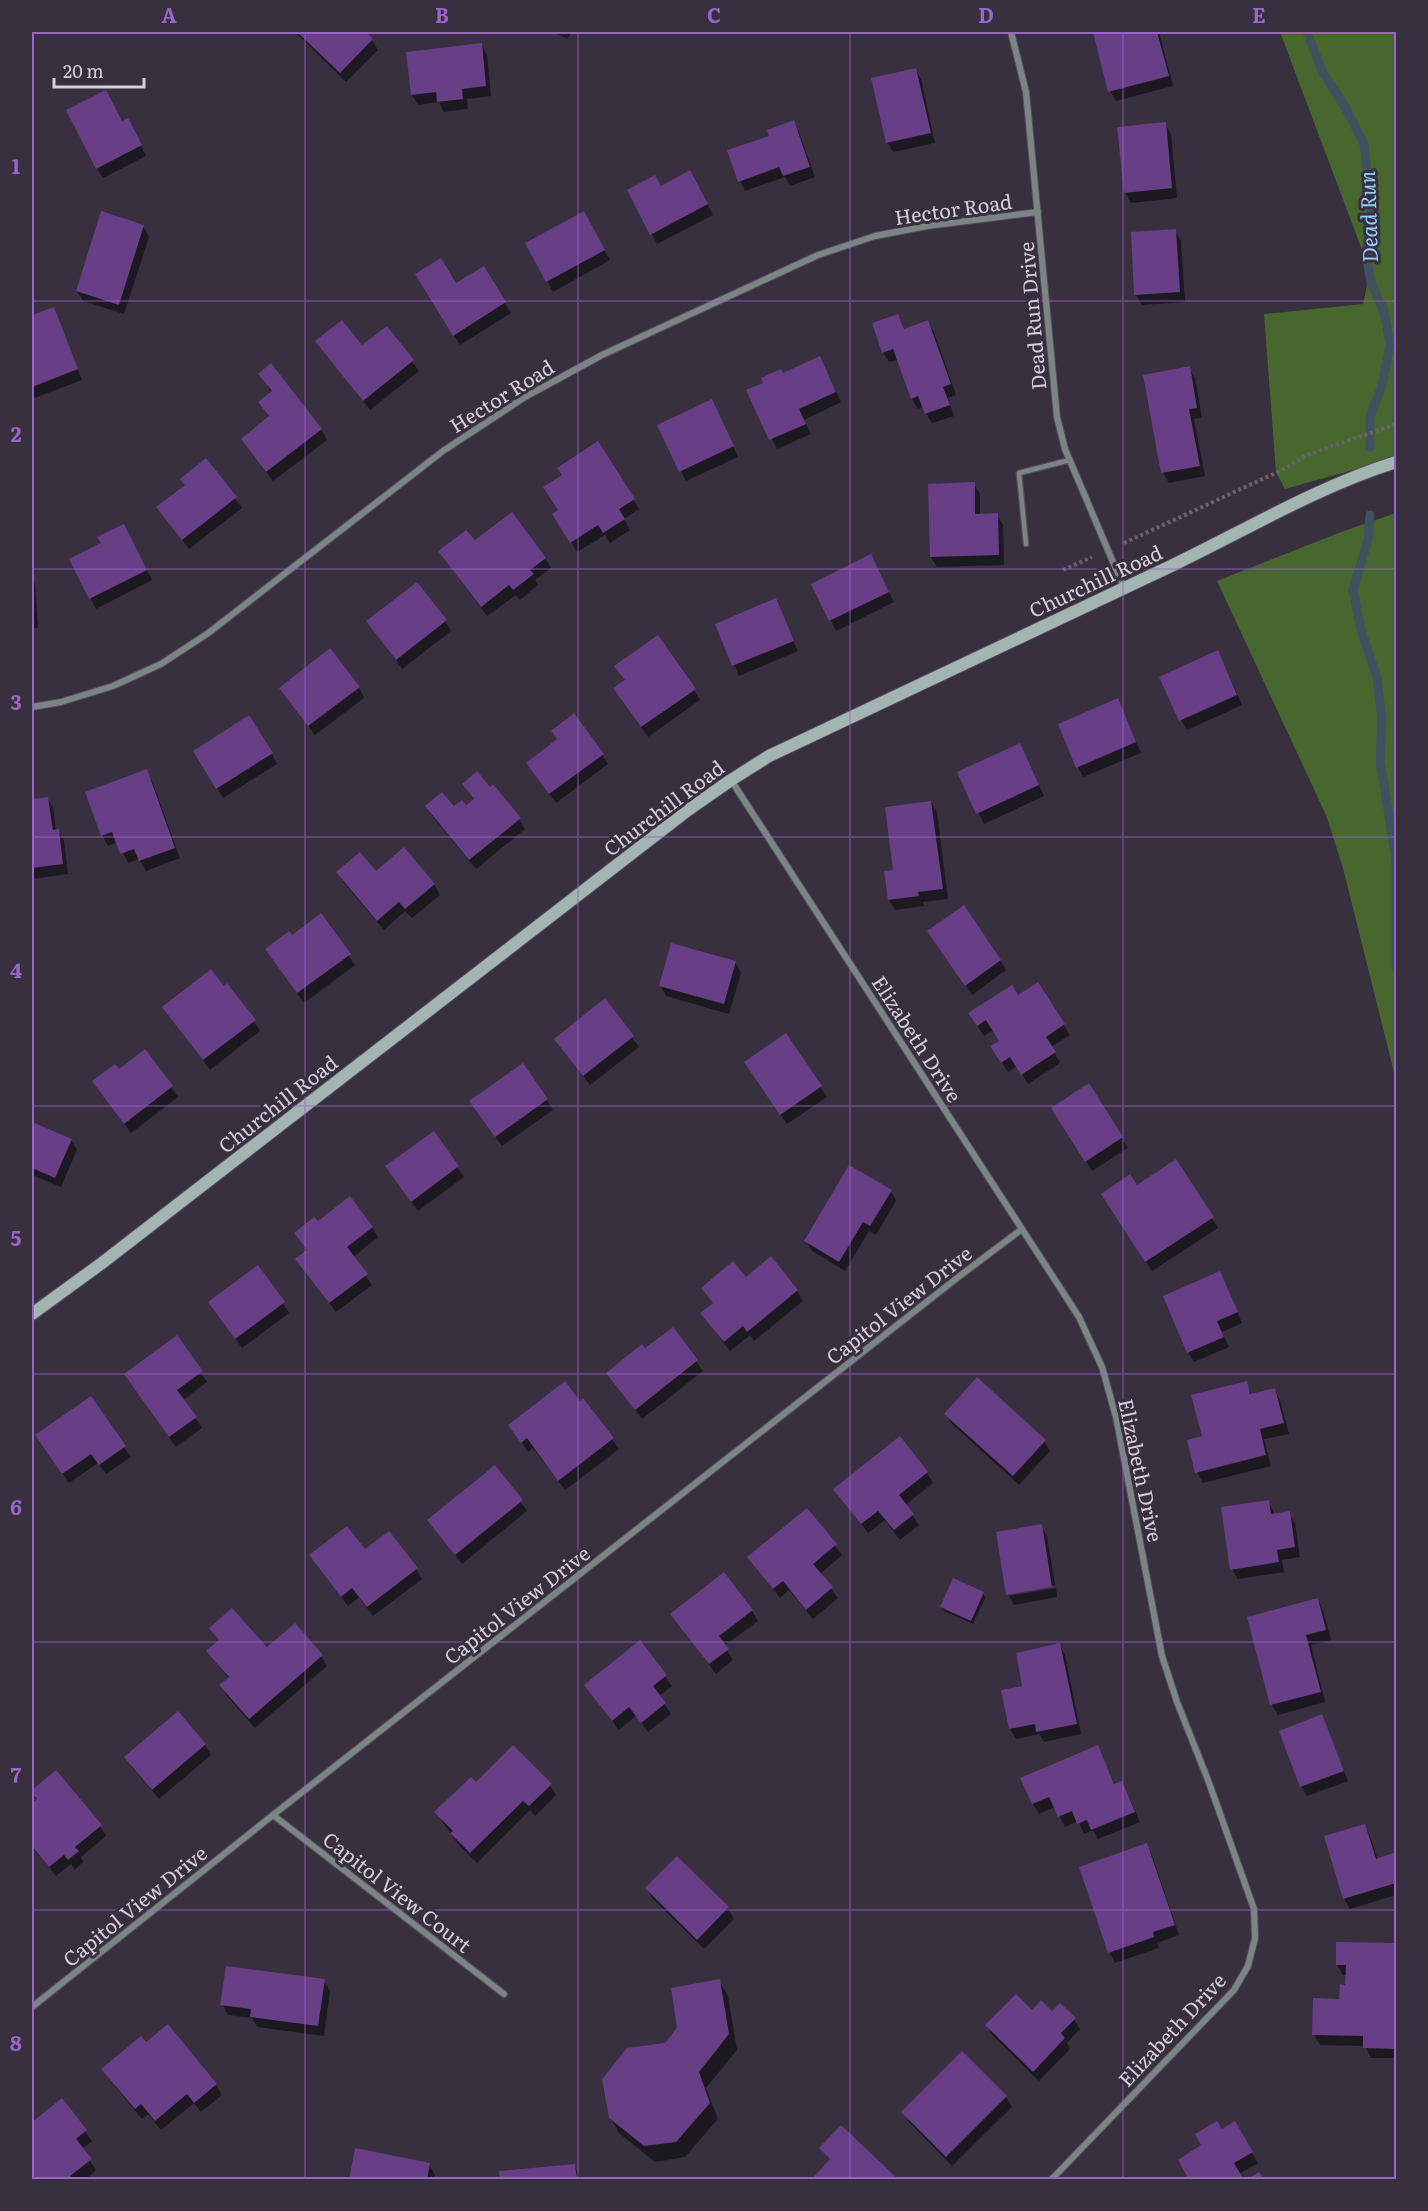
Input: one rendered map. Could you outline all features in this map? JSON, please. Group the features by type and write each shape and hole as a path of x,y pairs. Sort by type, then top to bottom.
{"street":[{"name":"Dead Run Drive","path":"1011,32 1026,92 1057,417 1070,460 1124,588"},
{"name":"Hector Road","path":"32,707 61,702 113,686 161,664 207,634 444,451 525,397 602,355 818,255 875,236 927,226 1038,212"},
{"name":"Churchill Road","path":"32,1314 102,1263 688,810 769,756 1189,557 1270,514 1360,473 1396,462"},
{"name":"Elizabeth Drive","path":"731,780 1079,1317 1102,1367 1116,1418 1162,1656 1254,1909 1255,1938 1248,1966 1234,1990 1051,2180"},
{"name":"Capitol View Drive","path":"32,2007 273,1815 1022,1229"},
{"name":"Capitol View Court","path":"273,1815 504,1994"}],"lane":[{"path":"1026,544 1020,472 1070,460"}],"path":[{"path":"1063,570 1282,470 1307,455 1396,424"}],"green space":[{"path":"1280,32 1396,32 1396,458 1285,489 1276,472 1264,314 1363,304 1370,271"},
{"path":"1396,513 1396,1080 1343,868 1326,815 1217,581"}],"building":[{"path":"297,32 366,32 373,39 340,73"},
{"path":"1093,32 1157,32 1169,76 1108,92"},
{"path":"482,43 486,86 462,89 463,99 437,102 436,92 411,95 406,52"},
{"path":"916,68 931,133 886,143 871,78"},
{"path":"106,90 122,121 128,118 142,145 96,169 66,110"},
{"path":"794,120 810,167 783,176 779,167 738,182 727,150 769,136 767,130"},
{"path":"1166,122 1172,188 1124,193 1117,127"},
{"path":"690,170 708,204 650,235 627,190 655,175 661,186"},
{"path":"101,211 144,225 119,305 76,291"},
{"path":"584,211 605,250 546,282 525,243"},
{"path":"1176,229 1180,292 1134,295 1131,232"},
{"path":"441,258 456,283 484,266 506,302 453,336 415,274"},
{"path":"54,307 78,369 32,387 32,315"},
{"path":"898,314 904,329 928,320 951,384 943,387 950,405 925,414 918,396 911,399 893,349 882,353 872,323"},
{"path":"342,320 362,345 387,326 414,360 363,401 315,341"},
{"path":"820,356 836,392 799,409 806,424 769,440 746,390 763,383 761,378 781,369 783,373"},
{"path":"271,363 322,429 266,472 241,439 269,416 258,402 272,391 258,374"},
{"path":"1190,366 1197,408 1189,409 1200,466 1161,473 1143,375"},
{"path":"712,399 734,446 679,472 657,425"},
{"path":"598,441 635,499 619,509 625,519 603,533 598,525 570,543 552,514 558,510 543,487 562,475 557,468"},
{"path":"206,458 237,497 182,540 156,507 185,485 180,479"},
{"path":"975,482 975,514 998,513 999,555 930,557 928,484"},
{"path":"512,512 546,558 530,570 534,574 513,590 509,585 481,607 438,551 466,530 475,540"},
{"path":"124,524 147,570 89,599 69,559 101,543 97,537"},
{"path":"871,554 889,592 829,621 811,584"},
{"path":"417,582 447,620 396,660 366,621"},
{"path":"776,598 794,641 732,666 715,624"},
{"path":"658,635 696,689 641,727 613,688 625,680 614,666"},
{"path":"330,648 360,687 308,726 279,688"},
{"path":"1218,650 1237,695 1179,721 1159,677"},
{"path":"1118,698 1136,742 1076,768 1058,724"},
{"path":"574,713 604,754 549,794 526,763 557,739 551,731"},
{"path":"249,715 273,753 216,789 193,751"},
{"path":"1020,743 1039,785 976,814 957,772"},
{"path":"147,769 175,848 139,861 134,849 120,854 112,832 101,836 85,792"},
{"path":"477,771 490,787 493,784 521,818 469,860 425,806 442,792 454,806 462,800 466,805 474,799 462,784"},
{"path":"48,797 53,830 59,829 63,864 32,868 32,799"},
{"path":"931,801 943,889 918,892 919,896 888,900 884,871 893,870 885,807"},
{"path":"404,847 435,884 405,909 399,902 377,921 336,872 360,852 376,871"},
{"path":"964,905 1001,960 965,986 927,931"},
{"path":"321,913 351,954 297,993 265,949 289,931 292,935"},
{"path":"671,943 736,961 724,1004 659,986"},
{"path":"211,969 224,986 227,983 256,1020 203,1060 162,1007"},
{"path":"1038,982 1065,1024 1046,1037 1056,1052 1021,1075 1010,1057 1001,1063 990,1046 999,1041 986,1020 977,1026 968,1013 1012,985 1018,995"},
{"path":"605,998 634,1036 583,1076 554,1039"},
{"path":"786,1033 822,1086 780,1115 744,1062"},
{"path":"145,1049 173,1086 124,1124 92,1081 115,1064 119,1069"},
{"path":"523,1063 548,1099 495,1137 469,1101"},
{"path":"1089,1083 1123,1137 1085,1162 1051,1108"},
{"path":"32,1122 72,1139 55,1178 32,1168"},
{"path":"434,1131 459,1166 411,1202 385,1166"},
{"path":"1176,1159 1214,1217 1145,1262 1101,1194 1130,1174 1137,1185"},
{"path":"849,1165 892,1190 870,1226 863,1222 839,1262 804,1241"},
{"path":"350,1196 373,1227 347,1247 368,1274 329,1303 295,1259 307,1250 294,1233 314,1217 318,1221"},
{"path":"771,1256 798,1290 747,1332 743,1326 724,1342 700,1313 713,1303 701,1288 733,1261 746,1277"},
{"path":"258,1265 285,1302 235,1339 208,1302"},
{"path":"1220,1271 1238,1312 1217,1321 1224,1337 1187,1353 1163,1296"},
{"path":"673,1327 698,1360 635,1410 606,1373 642,1344 645,1348"},
{"path":"177,1335 203,1371 177,1390 197,1417 169,1437 124,1374"},
{"path":"977,1377 1046,1440 1013,1476 944,1414"},
{"path":"565,1381 580,1401 583,1398 614,1438 558,1481 527,1438 521,1443 508,1425"},
{"path":"1247,1381 1250,1394 1275,1388 1284,1423 1260,1429 1266,1455 1195,1473 1187,1440 1202,1436 1191,1395"},
{"path":"91,1396 126,1446 99,1465 91,1454 62,1474 35,1435"},
{"path":"900,1436 928,1472 899,1495 914,1514 894,1530 878,1511 861,1524 833,1489"},
{"path":"495,1465 523,1500 455,1555 427,1520"},
{"path":"1269,1500 1271,1514 1290,1511 1295,1547 1277,1550 1279,1562 1230,1570 1221,1507"},
{"path":"807,1508 837,1544 813,1564 833,1587 806,1610 783,1581 773,1589 747,1557"},
{"path":"1042,1524 1052,1587 1006,1595 996,1532"},
{"path":"347,1526 365,1549 389,1531 418,1568 367,1607 352,1588 341,1597 309,1555"},
{"path":"724,1572 753,1610 719,1636 729,1649 709,1664 670,1614"},
{"path":"953,1578 984,1592 971,1621 940,1607"},
{"path":"1318,1598 1326,1630 1306,1635 1321,1692 1270,1705 1247,1617"},
{"path":"232,1608 267,1647 295,1623 323,1655 249,1719 219,1685 229,1677 206,1651 219,1640 209,1628"},
{"path":"640,1640 667,1675 653,1686 666,1703 641,1723 629,1707 612,1721 584,1685"},
{"path":"1060,1643 1077,1724 1036,1732 1035,1724 1009,1729 1001,1690 1022,1686 1016,1653"},
{"path":"178,1711 206,1744 152,1790 124,1757"},
{"path":"1322,1714 1344,1771 1300,1787 1279,1731"},
{"path":"513,1745 552,1784 529,1806 523,1801 470,1853 450,1833 453,1831 434,1812 471,1777 476,1782"},
{"path":"1098,1745 1114,1784 1122,1781 1135,1812 1091,1830 1087,1820 1077,1824 1072,1811 1058,1817 1049,1797 1032,1804 1020,1778"},
{"path":"56,1770 102,1825 75,1847 79,1851 68,1860 64,1855 49,1867 32,1846 32,1803 37,1799 32,1790"},
{"path":"1365,1824 1376,1859 1396,1852 1396,1883 1343,1899 1324,1836"},
{"path":"1147,1843 1175,1925 1153,1932 1154,1937 1108,1953 1079,1867"},
{"path":"677,1856 729,1907 697,1940 645,1888"},
{"path":"1336,1942 1396,1943 1396,2049 1363,2048 1363,2036 1312,2035 1313,1998 1339,1999 1340,1984 1345,1985 1346,1965 1336,1965"},
{"path":"226,1966 325,1979 318,2026 250,2017 251,2009 220,2005"},
{"path":"720,1979 729,2034 699,2072 710,2103 676,2142 644,2146 609,2118 602,2079 627,2048 665,2043 677,2028 671,1988"},
{"path":"1016,1994 1032,2010 1041,2000 1052,2011 1060,2003 1076,2018 1061,2033 1065,2038 1033,2072 985,2025"},
{"path":"168,2024 217,2084 194,2103 187,2094 155,2121 141,2104 135,2109 101,2069 141,2036 146,2042"},
{"path":"962,2051 1007,2096 946,2157 901,2112"},
{"path":"62,2098 87,2130 76,2139 92,2159 70,2176 73,2180 32,2180 32,2122"},
{"path":"1217,2121 1222,2129 1235,2121 1253,2152 1234,2163 1244,2180 1189,2180 1178,2160 1201,2145 1195,2134"},
{"path":"841,2125 899,2180 811,2180 830,2159 819,2148"},
{"path":"355,2148 430,2163 427,2180 349,2180"},
{"path":"575,2164 577,2180 500,2180 499,2171"},
{"path":"1259,2172 1264,2180 1246,2180"}],"waterway":[{"name":"Dead Run","path":"1307,32 1323,73 1345,107 1364,144 1372,219 1366,254 1371,283 1384,311 1390,344 1382,385 1370,416 1370,447"},
{"name":"Dead Run","path":"1370,515 1368,540 1353,590 1361,630 1377,678 1382,719 1380,760 1396,859 1396,968"}]}
